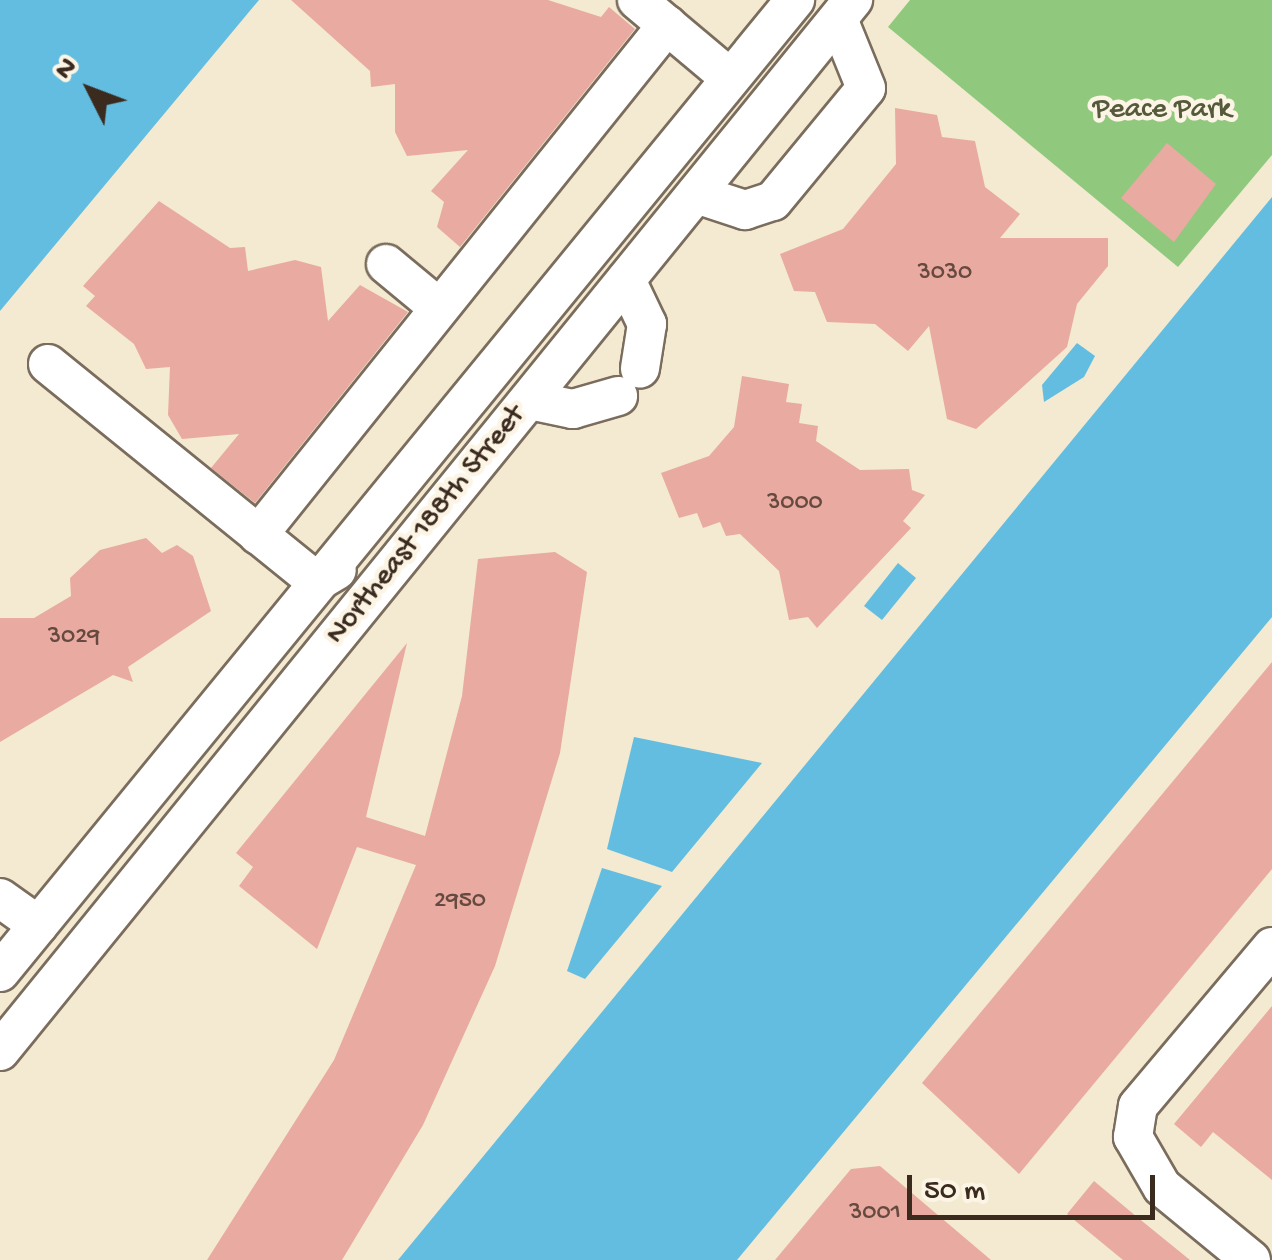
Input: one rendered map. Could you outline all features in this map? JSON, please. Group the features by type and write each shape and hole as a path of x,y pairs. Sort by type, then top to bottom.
{"street":[{"path":"638,0 759,116"},
{"path":"696,194 745,210 773,201 866,88 841,16 789,7"},
{"name":"Northeast 188th Street","path":"4,968 789,7"},
{"name":"Northeast 188th Street","path":"0,1050 841,16"},
{"path":"258,535 667,25"},
{"path":"386,264 440,308"},
{"path":"530,400 574,409 629,382 648,324 626,280"},
{"path":"48,364 318,582 343,567 394,567"},
{"path":"0,898 38,925"},
{"path":"1252,1260 1162,1186 1133,1138 1138,1106 1272,947"},
{"path":"4,968 46,994"}],"green space":[{"name":"Peace Park","path":"910,0 1272,0 1272,155 1178,267 888,27"}],"water":[{"path":"0,0 259,0 0,311"},
{"path":"1272,197 1272,617 737,1260 398,1260"},
{"path":"1077,343 1095,356 1084,377 1044,402 1042,385"},
{"path":"898,563 916,578 882,620 864,606"},
{"path":"634,737 762,763 672,872 607,849"},
{"path":"602,868 662,886 585,979 567,971"}],"building":[{"path":"291,0 548,0 601,17 609,7 635,29 460,247 437,227 444,202 431,191 468,150 407,156 395,132 395,84 371,87 370,71"},
{"path":"895,108 937,115 942,137 975,141 985,187 1020,214 1000,238 1108,238 1108,266 1077,304 1067,347 976,429 947,419 929,326 908,351 875,324 827,322 815,292 794,291 780,254 843,229 896,164"},
{"path":"1167,143 1216,184 1174,242 1121,198"},
{"path":"159,201 230,248 245,247 248,271 295,260 321,267 328,321 360,285 408,312 255,503 211,468 239,434 182,439 168,415 170,367 146,369 134,344 86,306 95,296 83,286"},
{"path":"742,376 789,384 786,402 802,404 799,423 818,426 816,441 860,470 909,469 912,490 925,495 903,521 911,528 817,628 808,617 789,620 779,571 740,534 726,536 720,522 703,528 697,513 679,518 661,473 709,456 734,427"},
{"path":"146,538 162,553 177,545 193,556 211,611 128,667 133,682 113,675 0,742 0,618 34,618 71,596 70,578 100,550"},
{"path":"555,552 587,572 560,753 495,966 423,1125 342,1260 207,1260 334,1060 416,865 357,847 317,949 239,886 253,867 236,853 407,643 366,817 425,836 462,696 478,559"},
{"path":"1272,662 1272,869 1019,1174 922,1083"},
{"path":"1272,1006 1272,1180 1213,1132 1201,1147 1174,1124"},
{"path":"880,1166 991,1260 775,1260 851,1169"},
{"path":"1094,1181 1190,1260 1123,1260 1067,1214"}]}
